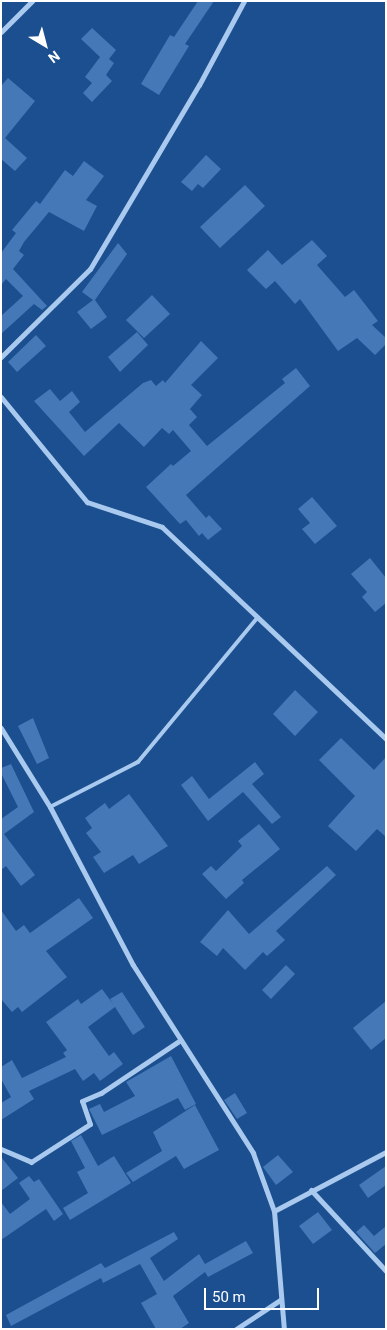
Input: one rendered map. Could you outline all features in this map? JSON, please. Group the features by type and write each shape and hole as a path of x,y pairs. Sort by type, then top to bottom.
{"street":[{"path":"1,32 32,1"},
{"path":"1,357 90,269 199,86 244,1"},
{"path":"1,396 87,502 162,527 386,739"},
{"path":"1,728 3,735 50,806 133,965 179,1041 253,1153 274,1212 280,1300 284,1329"},
{"path":"1,1149 31,1162 90,1124 82,1101 101,1093 179,1041"},
{"path":"274,1212 311,1190 386,1152"},
{"path":"311,1190 386,1271"},
{"path":"236,1329 280,1300"}],"lane":[{"path":"50,806 138,762 257,618"}],"building":[{"path":"198,1 214,1 185,44 189,46 159,95 141,84 170,35 174,37"},
{"path":"92,28 116,50 109,59 114,63 106,75 112,81 92,102 83,93 92,83 85,77 100,57 81,39"},
{"path":"8,78 35,101 5,138 27,158 15,171 1,159 1,86"},
{"path":"206,155 221,169 203,188 198,184 192,191 181,182"},
{"path":"84,161 104,176 86,200 97,206 84,231 49,212 24,242 19,251 24,255 13,269 47,306 42,310 34,304 1,334 1,316 23,296 6,279 1,285 1,253 16,233 12,230 36,201 40,204 65,170 73,176"},
{"path":"245,185 265,206 220,248 200,227"},
{"path":"312,240 327,256 317,265 345,297 354,290 378,321 372,325 386,338 386,344 375,355 357,338 338,351 300,299 295,304 275,281 266,289 247,270 268,250 282,265"},
{"path":"118,243 127,254 95,300 107,317 91,329 77,312 93,300 82,292"},
{"path":"152,295 170,314 144,338 126,320"},
{"path":"137,332 148,345 120,372 108,357"},
{"path":"36,335 46,346 17,372 8,362"},
{"path":"201,341 218,358 191,385 202,395 190,409 197,417 189,425 207,446 285,383 282,379 296,368 310,386 186,495 206,518 209,515 222,529 208,540 202,533 199,536 186,520 180,524 146,487 171,464 173,466 191,451 173,430 169,434 162,428 144,447 119,423 84,456 34,401 50,389 60,401 72,391 80,402 69,412 85,432 143,383 151,380 156,386 163,380 165,383"},
{"path":"312,497 337,526 315,544 302,529 310,523 298,509"},
{"path":"370,558 386,578 386,603 375,612 362,597 367,592 351,574"},
{"path":"295,690 318,712 295,736 273,714"},
{"path":"33,718 49,758 37,764 18,726"},
{"path":"341,738 374,770 386,757 386,837 377,829 356,851 328,826 355,796 319,760"},
{"path":"255,762 264,774 252,784 281,817 272,824 243,792 208,821 181,785 192,776 209,799"},
{"path":"11,764 34,812 4,834 35,875 21,886 6,866 1,870 1,819 18,807 1,773 1,768"},
{"path":"129,794 168,846 139,864 133,855 104,873 93,857 101,852 86,833 92,828 85,818 105,803 109,809"},
{"path":"259,824 280,849 242,880 244,883 226,899 202,874 211,866 216,871 242,846 238,841"},
{"path":"327,866 336,875 276,931 285,940 267,956 263,952 245,970 223,948 217,956 200,942 228,910 249,934"},
{"path":"79,898 93,918 46,951 67,977 22,1012 18,1007 12,1012 1,999 1,910 16,931 24,925 30,933"},
{"path":"286,965 295,974 271,999 262,990"},
{"path":"102,989 113,1004 110,999 122,992 145,1027 133,1035 115,1007 88,1027 109,1056 114,1052 123,1064 100,1081 94,1073 83,1081 75,1069 29,1091 34,1099 1,1120 1,1103 11,1097 1,1079 1,1067 12,1060 22,1078 66,1057 63,1053 67,1050 46,1022 78,999 81,1004"},
{"path":"386,1001 386,1038 371,1050 353,1028"},
{"path":"171,1056 196,1104 185,1110 178,1098 102,1135 89,1109 100,1104 104,1112 135,1096 126,1082"},
{"path":"235,1093 247,1113 237,1119 224,1100"},
{"path":"195,1105 219,1150 184,1169 176,1156 133,1182 126,1173 162,1151 153,1132"},
{"path":"81,1135 98,1166 114,1156 131,1183 70,1220 63,1208 88,1193 77,1172 85,1168 71,1141"},
{"path":"278,1155 293,1172 276,1185 263,1167"},
{"path":"1,1157 18,1178 1,1191"},
{"path":"386,1166 386,1185 368,1198 359,1185"},
{"path":"29,1176 34,1182 39,1179 63,1214 54,1221 46,1209 1,1240 1,1202 10,1214 30,1199 19,1183"},
{"path":"318,1212 332,1230 313,1244 299,1226"},
{"path":"364,1225 374,1236 386,1226 386,1244 375,1253 356,1232"},
{"path":"174,1232 178,1239 150,1258 164,1281 199,1254 205,1264 246,1241 253,1253 208,1277 205,1272 173,1296 189,1323 180,1329 156,1329 141,1303 157,1294 140,1264 103,1283 101,1278 11,1326 6,1315 101,1263 105,1268"}]}
